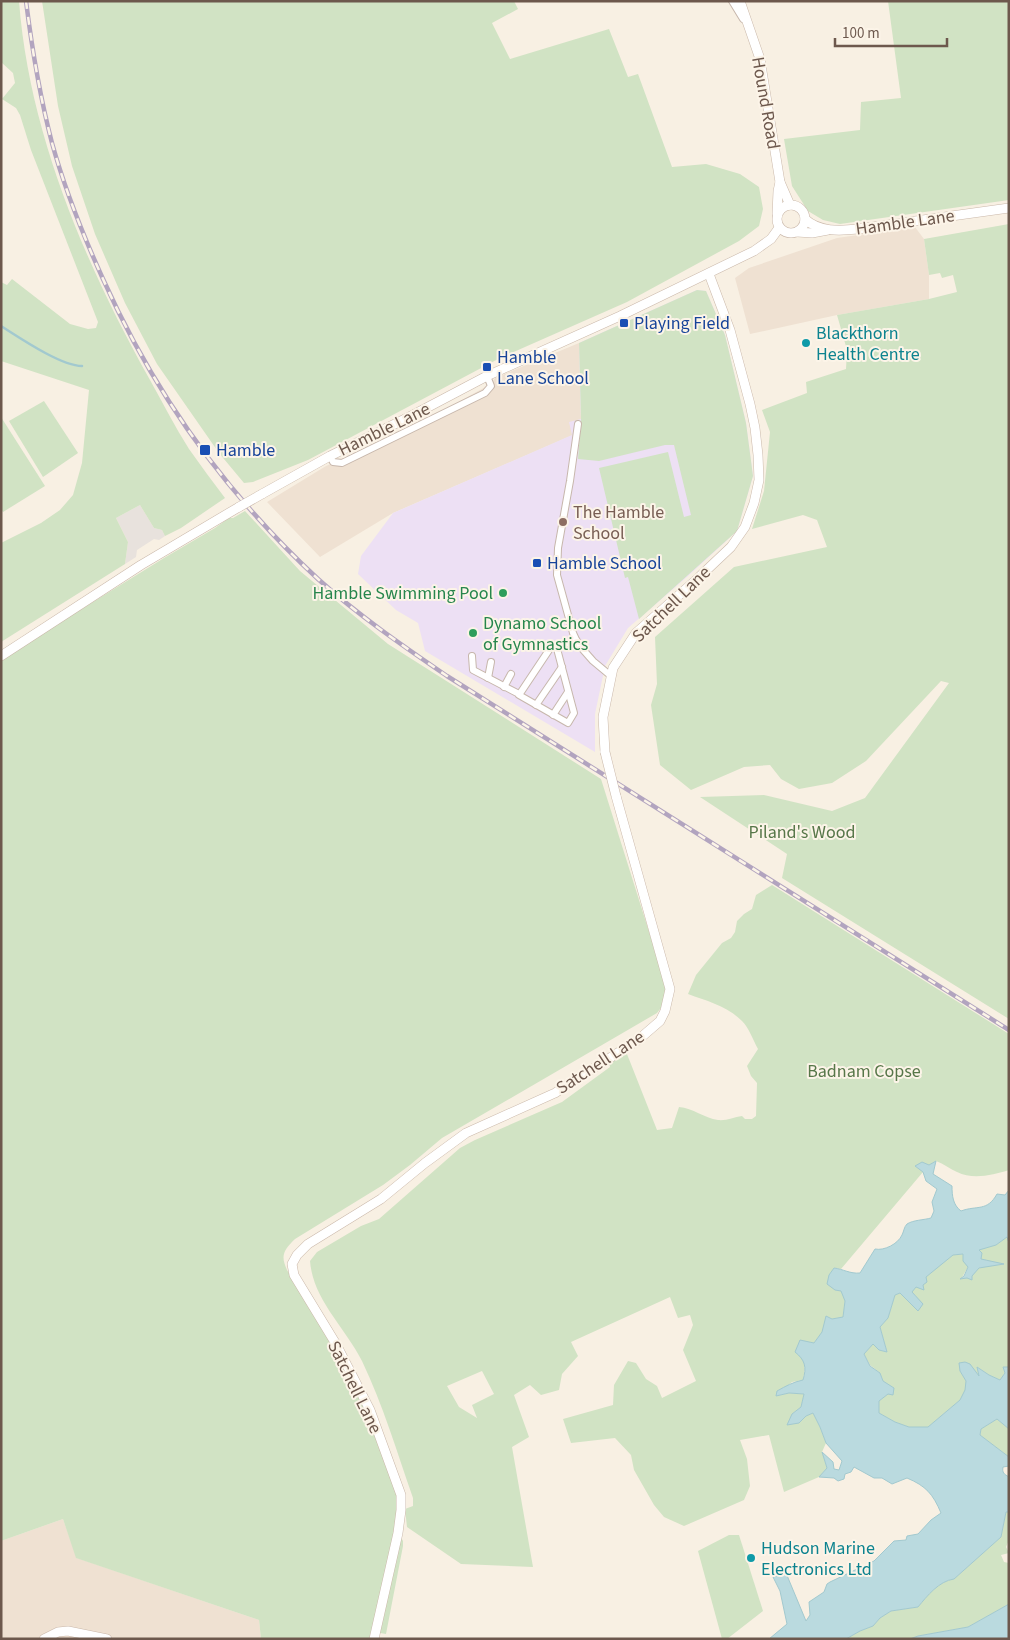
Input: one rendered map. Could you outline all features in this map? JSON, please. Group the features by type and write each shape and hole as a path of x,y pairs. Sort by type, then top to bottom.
{"street":[{"path":"732,1 750,31"},
{"name":"Hound Road","path":"740,1 760,59 780,182 790,205"},
{"path":"778,214 784,206 797,206 801,209 805,219 804,226 796,232 789,234 780,228 777,223 780,182"},
{"name":"Hamble Lane","path":"805,219 829,230 858,229 1009,208"},
{"name":"Hamble Lane","path":"1,656 140,565 330,456 487,376 709,274 754,251 771,239 780,228"},
{"path":"796,232 812,234 829,230"},
{"name":"Satchell Lane","path":"374,1639 399,1530 401,1495 370,1410 336,1344 294,1275 292,1264 297,1255 308,1244 381,1199 466,1133 554,1092 638,1040 660,1021 665,1011 670,989 605,752 603,716 613,668 636,633 695,582 731,547 745,527 754,503 759,480 756,428 730,330 709,274"},
{"path":"330,456 333,462 342,463 485,393 491,386 487,376"},
{"path":"578,424 558,548 557,575 573,633 577,641 593,661 612,676"},
{"path":"519,694 551,647 577,641"},
{"path":"472,656 473,670 568,723 574,713 556,646"},
{"path":"488,678 491,662"},
{"path":"536,705 562,667"},
{"path":"504,687 511,674"},
{"path":"553,715 568,692"},
{"path":"44,1639 58,1632 68,1631 107,1639"}],"shaded area":[{"path":"915,227 924,239 929,275 929,299 837,315 750,334 735,278 749,268 837,238"},
{"name":"The Hamble School","path":"697,290 706,291 725,335 746,423 753,476 737,531 628,628 605,666 595,714 595,752 425,651 418,623 396,610 358,574 361,556 393,513 572,435 569,422 581,419 579,343"},
{"path":"579,343 581,419 573,435 393,513 320,557 267,502 326,466 409,429 491,384 495,378"},
{"path":"140,505 154,528 162,530 165,536 159,540 154,539 137,550 136,557 125,564 128,542 116,518"},
{"path":"63,1519 77,1558 259,1620 261,1639 1,1639 1,1541"}],"green space":[{"path":"1,1 19,1 25,51 35,100 64,198 83,245 126,336 179,432 189,449 225,498 181,528 165,536 162,530 154,528 140,505 116,518 128,542 125,564 1,642 1,543 41,523 60,510 73,495 82,463 89,390 1,361 1,282 7,285 12,279 70,324 88,329 96,328 98,322 31,150 20,115 16,108 2,99 15,83 13,73 1,62"},
{"path":"42,1 514,1 518,9 492,23 510,59 609,29 628,77 638,74 672,167 706,164 740,174 759,187 763,209 759,226 739,241 627,302 500,358 308,460 253,482 244,483 219,453 157,364 125,303 95,234 72,166 58,106"},
{"path":"888,1 1009,1 1009,200 840,224 823,220 808,211 792,186 784,139 860,130 861,102 901,98"},
{"name":"Piland's Wood","path":"1009,224 1009,1019 782,878 787,854 700,797 764,795 832,811 865,798 949,683 941,681 866,761 832,783 799,789 781,779 770,765 744,767 691,790 660,765 651,705 657,684 655,637 734,567 827,547 817,520 803,515 752,529 764,491 770,432 762,410 807,393 806,382 846,369 847,350 837,315 929,299 957,292 953,275 942,278 940,273 929,275 924,239"},
{"path":"697,290 706,291 725,335 746,423 753,476 737,531 639,619 628,577 625,578 599,468 668,452 684,517 691,515 674,445 665,445 599,461 578,459 581,419 579,343"},
{"path":"44,401 78,453 43,477 9,421"},
{"path":"1,417 45,486 3,512 1,509"},
{"path":"245,511 300,571 388,644 601,779 667,989 664,1004 657,1013 442,1138 383,1185 295,1239 284,1253 287,1270 333,1344 367,1413 398,1498 398,1533 403,1541 403,1546 386,1634 375,1632 370,1639 261,1639 259,1620 76,1558 63,1519 1,1541 1,659 229,518 233,518"},
{"name":"Badnam Copse","path":"772,885 1009,1034 1009,1170 990,1175 970,1176 954,1171 936,1161 929,1165 915,1166 923,1172 841,1269 834,1268 845,1301 843,1318 832,1319 814,1343 804,1342 805,1366 803,1380 792,1382 776,1396 789,1393 804,1394 801,1407 792,1414 799,1423 806,1416 813,1413 820,1427 826,1443 822,1452 827,1468 819,1477 784,1492 769,1435 740,1440 747,1459 750,1486 744,1500 684,1526 664,1517 654,1505 634,1470 631,1455 615,1438 571,1443 563,1419 613,1405 614,1385 628,1361 636,1363 646,1379 657,1386 662,1398 696,1381 683,1350 693,1325 690,1315 678,1318 670,1297 571,1342 578,1356 562,1374 559,1390 541,1395 530,1385 514,1395 529,1437 512,1447 533,1567 461,1564 407,1527 405,1509 413,1506 413,1498 383,1412 362,1361 323,1301 312,1275 310,1261 317,1252 361,1226 379,1219 460,1148 562,1102 610,1067 608,1058 625,1049 657,1130 672,1128 679,1107 718,1120 742,1116 745,1119 752,1119 756,1116 757,1083 751,1076 747,1066 758,1049 749,1031 742,1021 730,1011 688,994 696,975 722,943 731,938 735,932 737,921 752,909 756,895","holes":["482,1371 494,1394 472,1405 477,1418 459,1407 447,1386"]},
{"path":"1007,1237 1009,1243 1009,1367 1003,1367 1005,1373 1000,1380 977,1367 980,1377 960,1371 966,1381 966,1390 960,1400 928,1427 909,1427 879,1413 879,1401 888,1394 880,1373 870,1365 864,1354 873,1344 879,1350 887,1352 880,1327 888,1318 895,1295 900,1293 918,1311 916,1296 911,1292 916,1287 923,1285 926,1277 944,1261 953,1255 963,1254 968,1267 961,1279 967,1278 981,1268 1002,1264 981,1259 979,1249 996,1245"},
{"path":"997,1419 1009,1429 1009,1457 980,1435 981,1429"},
{"path":"1006,1512 1009,1512 1009,1540 1006,1547 1009,1553 1001,1555 1004,1562 1009,1563 1009,1604 968,1627 910,1639 846,1639 873,1626 880,1618 891,1611 918,1607 938,1586 954,1579 1001,1537"},
{"path":"729,1535 739,1535 763,1611 727,1639 722,1639 698,1551"}],"water":[{"path":"936,1161 933,1174 952,1186 956,1206 961,1211 985,1206 997,1194 1005,1195 1009,1190 1009,1243 1007,1237 996,1245 979,1250 982,1253 981,1259 1004,1264 979,1268 972,1276 972,1280 967,1278 960,1279 964,1276 968,1267 963,1261 963,1254 953,1255 926,1277 927,1282 923,1285 924,1290 916,1287 912,1292 923,1304 918,1311 900,1293 895,1295 888,1318 880,1327 887,1352 879,1350 873,1344 864,1354 870,1366 880,1373 883,1381 894,1388 893,1395 888,1394 879,1401 879,1413 909,1427 928,1427 960,1400 965,1390 966,1381 960,1371 959,1363 965,1362 970,1364 979,1376 977,1367 1000,1380 1005,1373 1003,1367 1009,1367 1009,1429 997,1419 981,1429 980,1435 1009,1457 1009,1466 1003,1467 1003,1469 1004,1473 1009,1477 1009,1512 1006,1512 1001,1537 954,1579 943,1583 934,1590 918,1607 891,1611 880,1618 873,1626 846,1639 769,1639 787,1624 780,1591 773,1577 786,1573 806,1621 810,1615 809,1602 824,1592 827,1584 874,1561 894,1541 906,1540 907,1536 918,1534 931,1520 941,1513 928,1491 907,1478 892,1484 882,1478 874,1478 854,1467 851,1472 845,1474 844,1479 838,1481 834,1478 819,1477 827,1468 822,1452 833,1462 834,1469 839,1470 842,1461 826,1443 813,1413 806,1416 799,1423 787,1425 792,1414 801,1407 804,1394 789,1393 776,1396 777,1391 803,1380 804,1364 795,1352 800,1340 814,1343 822,1332 826,1316 832,1319 843,1317 845,1301 841,1291 835,1290 827,1284 829,1275 834,1268 860,1273 875,1249 886,1248 894,1244 903,1234 907,1224 931,1218 934,1211 932,1202 937,1189 926,1181 923,1172 915,1166 922,1162 929,1165"},
{"path":"1009,1604 1009,1639 910,1639 968,1627"}],"waterway":[{"path":"1,326 52,357 73,365 82,366"}],"railway":[{"path":"26,1 37,73 52,143 75,212 103,279 123,321 169,402 223,477 284,546 318,579 365,618 447,676 1009,1030"}],"place":[{"name":"Playing Field","path":"624,323"},
{"name":"Blackthorn Health Centre","path":"806,343"},
{"name":"Hamble Lane School","path":"487,367"},
{"name":"Hamble","path":"205,450"},
{"name":"The Hamble School","path":"563,522"},
{"name":"Hamble School","path":"537,563"},
{"name":"Hamble Swimming Pool","path":"503,593"},
{"name":"Dynamo School of Gymnastics","path":"473,633"},
{"name":"Hudson Marine Electronics Ltd","path":"751,1558"}]}
